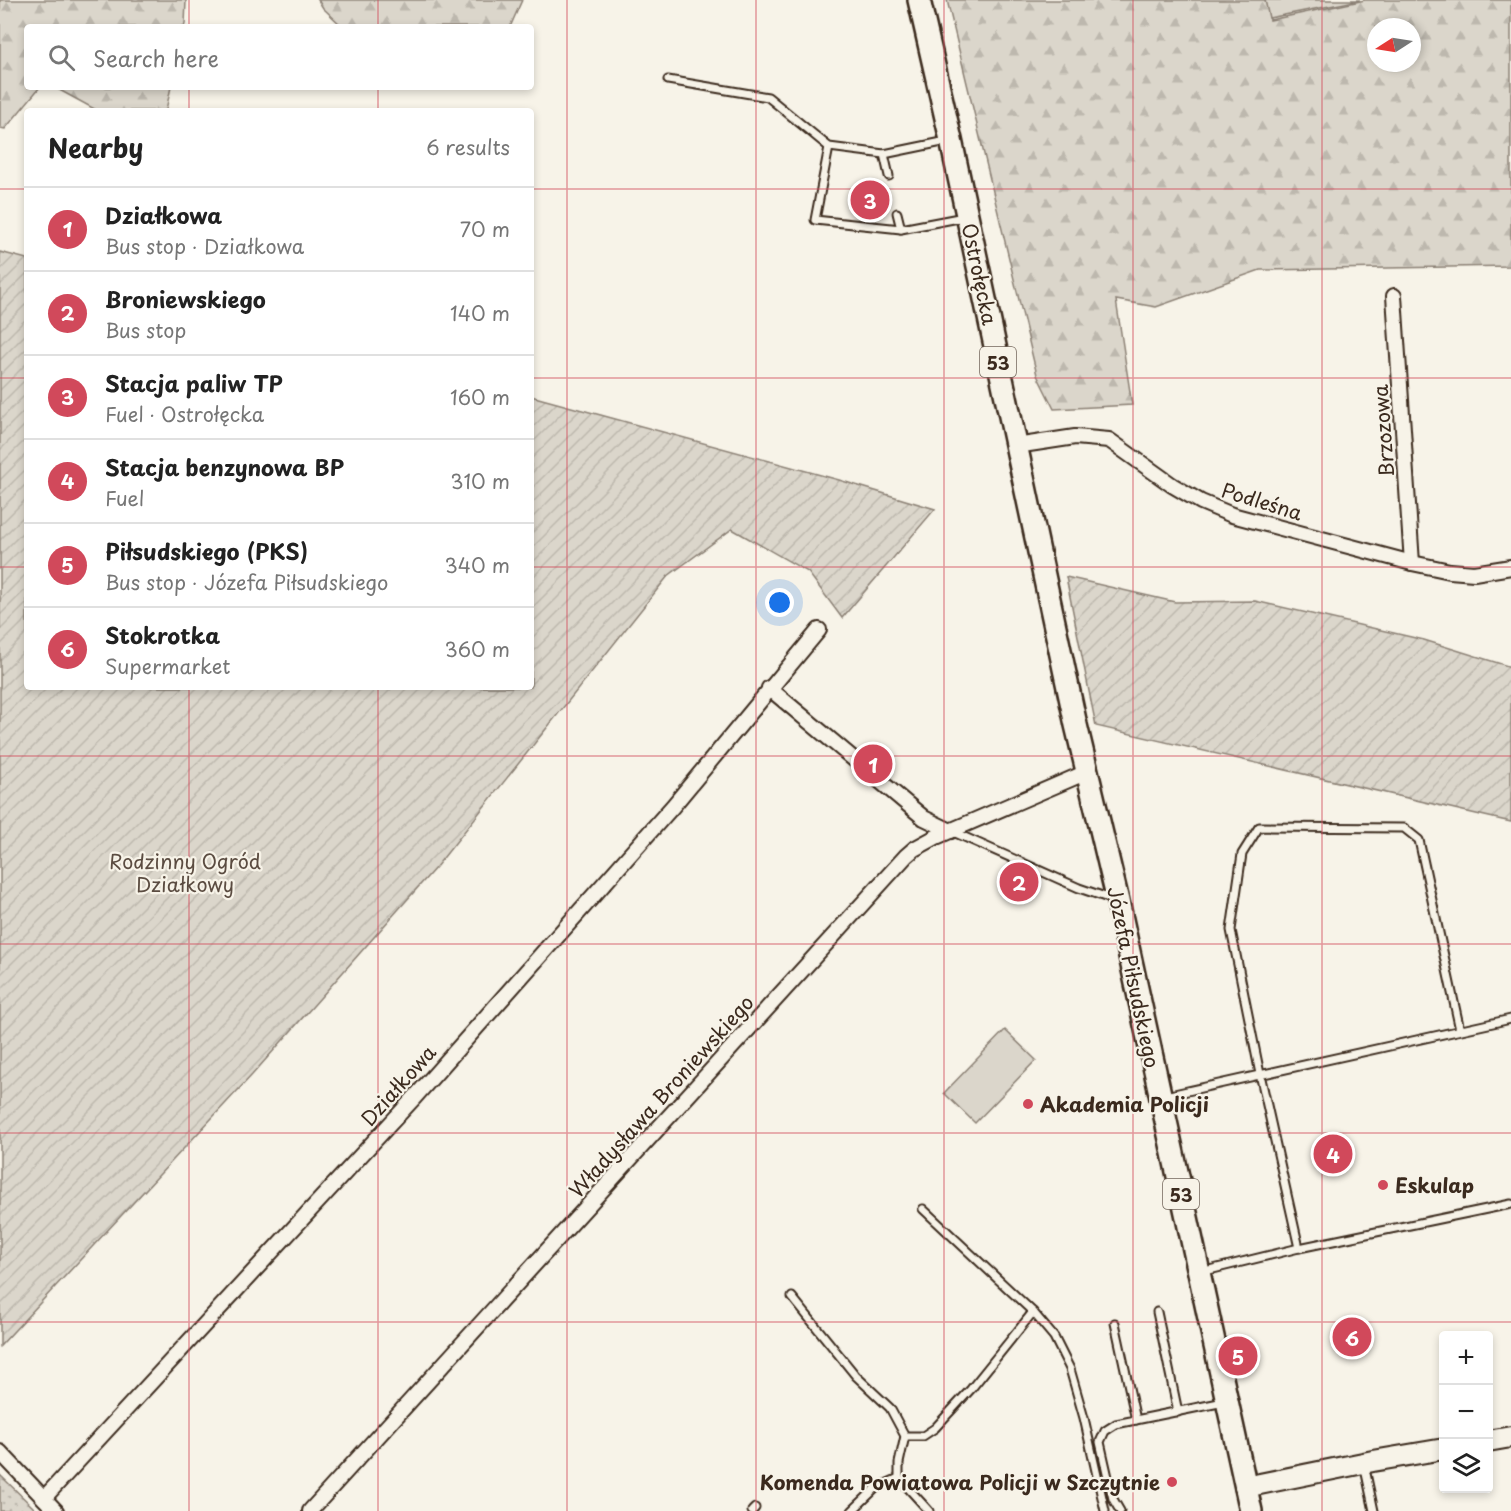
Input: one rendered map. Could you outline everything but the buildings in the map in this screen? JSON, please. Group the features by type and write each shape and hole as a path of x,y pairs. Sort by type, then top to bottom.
{"main road":[{"name":"Ostrołęcka","path":"919,0 1076,725"},
{"name":"Józefa Piłsudskiego","path":"1076,725 1118,901 1159,1098 1251,1511"}],"street":[{"name":"Brzozowa","path":"1394,296 1412,563"},
{"name":"Podleśna","path":"1016,446 1075,437 1109,440 1172,485 1201,502 1232,515 1412,563 1460,573 1511,567"},
{"name":"Działkowa","path":"44,1498 414,1098 673,806 819,630"},
{"path":"770,688 924,818 951,831"},
{"name":"Władysława Broniewskiego","path":"310,1511 906,856 926,842 1087,772"},
{"path":"1493,1440 1511,1437"},
{"path":"1245,1487 1439,1450"},
{"path":"0,1452 56,1511"}],"lane":[{"path":"668,80 768,97 829,147 884,154 951,140"},
{"path":"829,147 815,220 900,229 967,216"},
{"path":"884,154 889,176"},
{"path":"897,213 900,229"},
{"path":"1299,1248 1231,930 1242,854 1259,826 1404,828 1419,840 1460,1030"},
{"path":"951,831 1079,888 1118,901"},
{"path":"1159,1098 1511,1019"},
{"path":"1199,1273 1299,1248 1511,1204"},
{"path":"923,1209 1033,1312 1054,1337 1070,1370 1084,1418 1105,1511"},
{"path":"792,1297 856,1376 890,1408 905,1436 899,1463 899,1478 929,1511"},
{"path":"905,1436 923,1436 935,1428 971,1389 1033,1312"},
{"path":"1156,1312 1178,1412"},
{"path":"1115,1323 1136,1420"},
{"path":"1120,1511 1113,1499 1100,1442 1105,1431 1116,1424 1226,1401"},
{"path":"1364,1463 1374,1511"},
{"path":"852,1511 876,1488 899,1478"}],"green space":[{"path":"0,0 186,0 185,24 24,24 24,90 38,90 5,129 0,128"},
{"path":"318,0 522,0 511,24 340,24"},
{"path":"947,0 1266,0 1270,20 1365,0 1511,0 1511,266 1260,270 1156,307 1116,300 1132,405 1054,409 1037,375"},
{"path":"1265,0 1360,0 1269,18"},
{"path":"60,90 170,90 166,108 92,108"},
{"name":"Rodzinny Ogród Działkowy","path":"0,252 24,258 24,690 534,690 534,397 839,480 935,509 842,618 808,572 732,529 668,576 436,867 252,1075 0,1346"},
{"path":"1066,577 1175,602 1255,601 1424,640 1511,667 1511,822 1096,726"},
{"path":"1005,1030 1036,1060 975,1123 944,1093"},
{"path":"0,1475 37,1511 0,1511"}],"place":[{"name":"Stacja paliw TP","path":"870,200"},
{"name":"Działkowa","path":"873,764"},
{"name":"Broniewskiego","path":"1019,882"},
{"name":"Akademia Policji","path":"1028,1104"},
{"name":"Stacja benzynowa BP","path":"1333,1154"},
{"name":"Eskulap","path":"1383,1185"},
{"name":"Stokrotka","path":"1352,1337"},
{"name":"Piłsudskiego (PKS)","path":"1238,1356"},
{"name":"Komenda Powiatowa Policji w Szczytnie","path":"1172,1482"}]}
